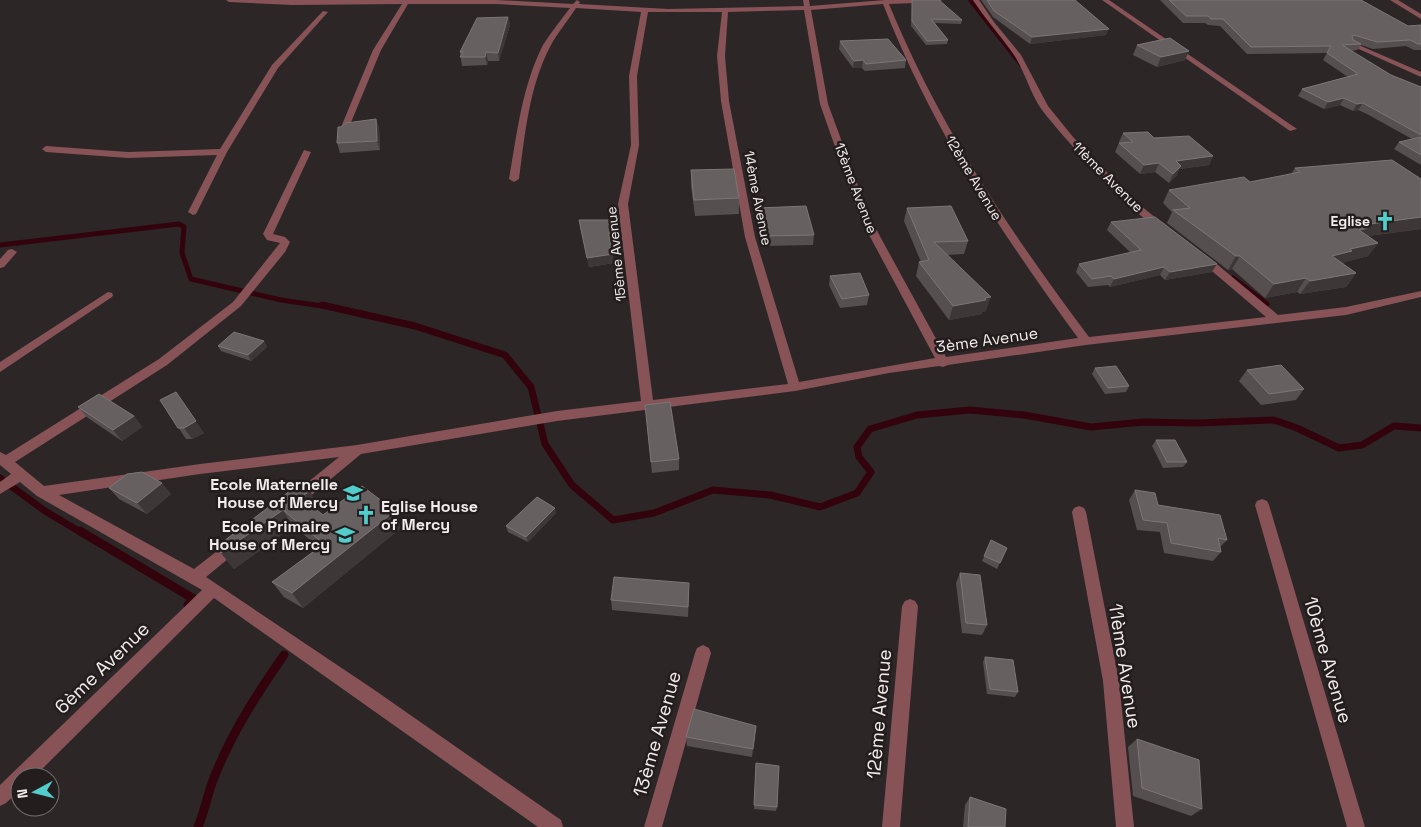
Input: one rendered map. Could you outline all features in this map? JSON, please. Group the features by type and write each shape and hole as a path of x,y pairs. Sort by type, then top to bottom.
{"street":[{"path":"229,0 292,3 489,1 576,3 645,10 743,10 806,4 939,0"},
{"path":"658,10 659,0"},
{"path":"740,0 743,10"},
{"name":"11ème Avenue","path":"976,0 1017,55 1044,107 1070,139 1133,204 1171,233"},
{"path":"1106,0 1293,130"},
{"path":"1393,0 1421,17"},
{"name":"12ème Avenue","path":"885,2 909,62 948,136 1007,233 1086,341"},
{"path":"343,132 376,50 406,3"},
{"path":"514,178 523,122 538,69 549,41 576,3"},
{"name":"13ème Avenue","path":"806,4 824,104 865,218 943,363"},
{"name":"15ème Avenue","path":"645,10 633,76 635,145 623,204 648,406"},
{"name":"14ème Avenue","path":"725,10 721,56 725,100 756,258 794,387"},
{"path":"193,212 223,152 275,67 325,12"},
{"path":"1352,44 1421,75"},
{"path":"46,149 128,155 223,152"},
{"path":"307,152 268,234 271,238 282,239 285,242 281,250 237,304 163,362 3,459 42,492 195,577 213,589 368,695 554,827"},
{"path":"1192,249 1277,320"},
{"path":"0,265 12,252"},
{"name":"3ème Avenue","path":"42,492 200,469 357,450 557,416 794,387 889,369 943,363 1086,341 1346,311 1421,294"},
{"path":"0,368 108,295"},
{"path":"285,509 357,450"},
{"path":"0,489 21,474"},
{"name":"10ème Avenue","path":"1262,505 1356,827"},
{"name":"11ème Avenue","path":"1078,512 1110,681 1126,827"},
{"path":"195,577 248,536"},
{"name":"6ème Avenue","path":"30,767 213,589"},
{"name":"12ème Avenue","path":"891,827 910,606"},
{"name":"13ème Avenue","path":"653,827 702,653"},
{"name":"6ème Avenue","path":"0,797 10,787"}],"building":[{"path":"912,0 939,0 962,20 931,19 948,40 927,41 912,21"},
{"path":"987,0 1075,0 1109,29 1032,37 994,11"},
{"path":"1169,0 1361,0 1408,26 1421,25 1421,44 1410,40 1377,42 1354,35 1352,36 1353,40 1361,44 1342,45 1391,75 1421,87 1421,135 1363,103 1357,104 1344,98 1328,102 1302,89 1358,74 1327,53 1331,46 1251,47 1223,19 1211,19 1208,16 1186,16"},
{"path":"508,17 498,53 486,52 485,57 460,57 463,52 460,52 477,18"},
{"path":"1170,38 1189,51 1161,57 1137,45"},
{"path":"888,39 906,60 866,64 863,60 854,61 840,41"},
{"path":"376,119 377,141 337,143 338,127 346,123"},
{"path":"1148,132 1154,138 1189,136 1213,156 1176,161 1181,166 1173,174 1159,163 1144,165 1119,143 1133,142 1123,133"},
{"path":"1421,137 1421,155 1399,142"},
{"path":"1392,160 1421,179 1421,217 1363,225 1368,228 1359,230 1378,243 1350,249 1352,251 1332,256 1356,273 1310,281 1306,278 1274,284 1240,256 1236,256 1173,210 1190,208 1169,190 1244,177 1250,182 1300,172 1295,168"},
{"path":"734,169 739,198 694,200 691,170"},
{"path":"806,206 814,235 765,236 759,208"},
{"path":"951,206 968,241 934,242 991,297 985,298 986,300 953,306 919,262 929,260 907,208"},
{"path":"1155,217 1217,264 1170,272 1164,267 1114,279 1111,276 1092,279 1079,264 1141,250 1111,222"},
{"path":"579,220 611,220 609,235 613,254 587,258"},
{"path":"860,273 869,295 842,299 830,276"},
{"path":"234,332 264,341 248,355 218,346"},
{"path":"1281,365 1304,389 1269,394 1247,370"},
{"path":"1116,366 1129,386 1108,388 1095,368"},
{"path":"176,392 196,421 184,428 178,428 160,400"},
{"path":"99,394 134,416 113,430 78,407"},
{"path":"670,402 679,459 651,462 645,405"},
{"path":"1156,440 1175,440 1187,462 1167,462"},
{"path":"142,472 162,483 137,503 109,488 127,474"},
{"path":"303,481 310,491 301,497 323,515 362,486 395,511 292,593 272,582 324,544 283,510 221,553 216,547"},
{"path":"1135,490 1155,493 1158,505 1220,515 1227,540 1218,538 1221,552 1171,543 1167,523 1143,520"},
{"path":"537,497 555,508 526,537 506,526"},
{"path":"991,540 1007,548 1000,563 984,556"},
{"path":"960,573 980,575 987,625 966,623"},
{"path":"614,577 689,583 688,607 611,600"},
{"path":"985,657 1013,660 1018,692 990,689"},
{"path":"694,709 756,726 753,749 686,737"},
{"path":"1137,739 1199,760 1202,809 1142,788"},
{"path":"756,763 779,766 777,807 754,805"},
{"path":"970,797 1006,809 1005,827 968,827"}],"waterway":[{"path":"970,0 1021,65"},
{"path":"0,245 179,224 184,227 182,253 191,279 281,300 329,307"},
{"path":"1233,278 1267,304"},
{"path":"322,305 415,326 505,355 531,387 545,444 572,485 613,520 654,513 713,490 770,495 820,507 857,493 871,472 859,457 857,447 870,429 917,415 970,410 1024,415 1091,427 1143,422 1198,423 1274,420 1297,428 1339,448 1362,445 1394,426 1421,428"},
{"path":"0,478 45,511 82,533"},
{"path":"80,531 194,599 188,605"},
{"path":"198,827 212,783 226,749 253,701 284,655"}],"place":[{"name":"Eglise","path":"1385,221"},
{"name":"Ecole Maternelle House of Mercy","path":"353,493"},
{"name":"Eglise House of Mercy","path":"366,515"},
{"name":"Ecole Primaire House of Mercy","path":"345,535"}]}
